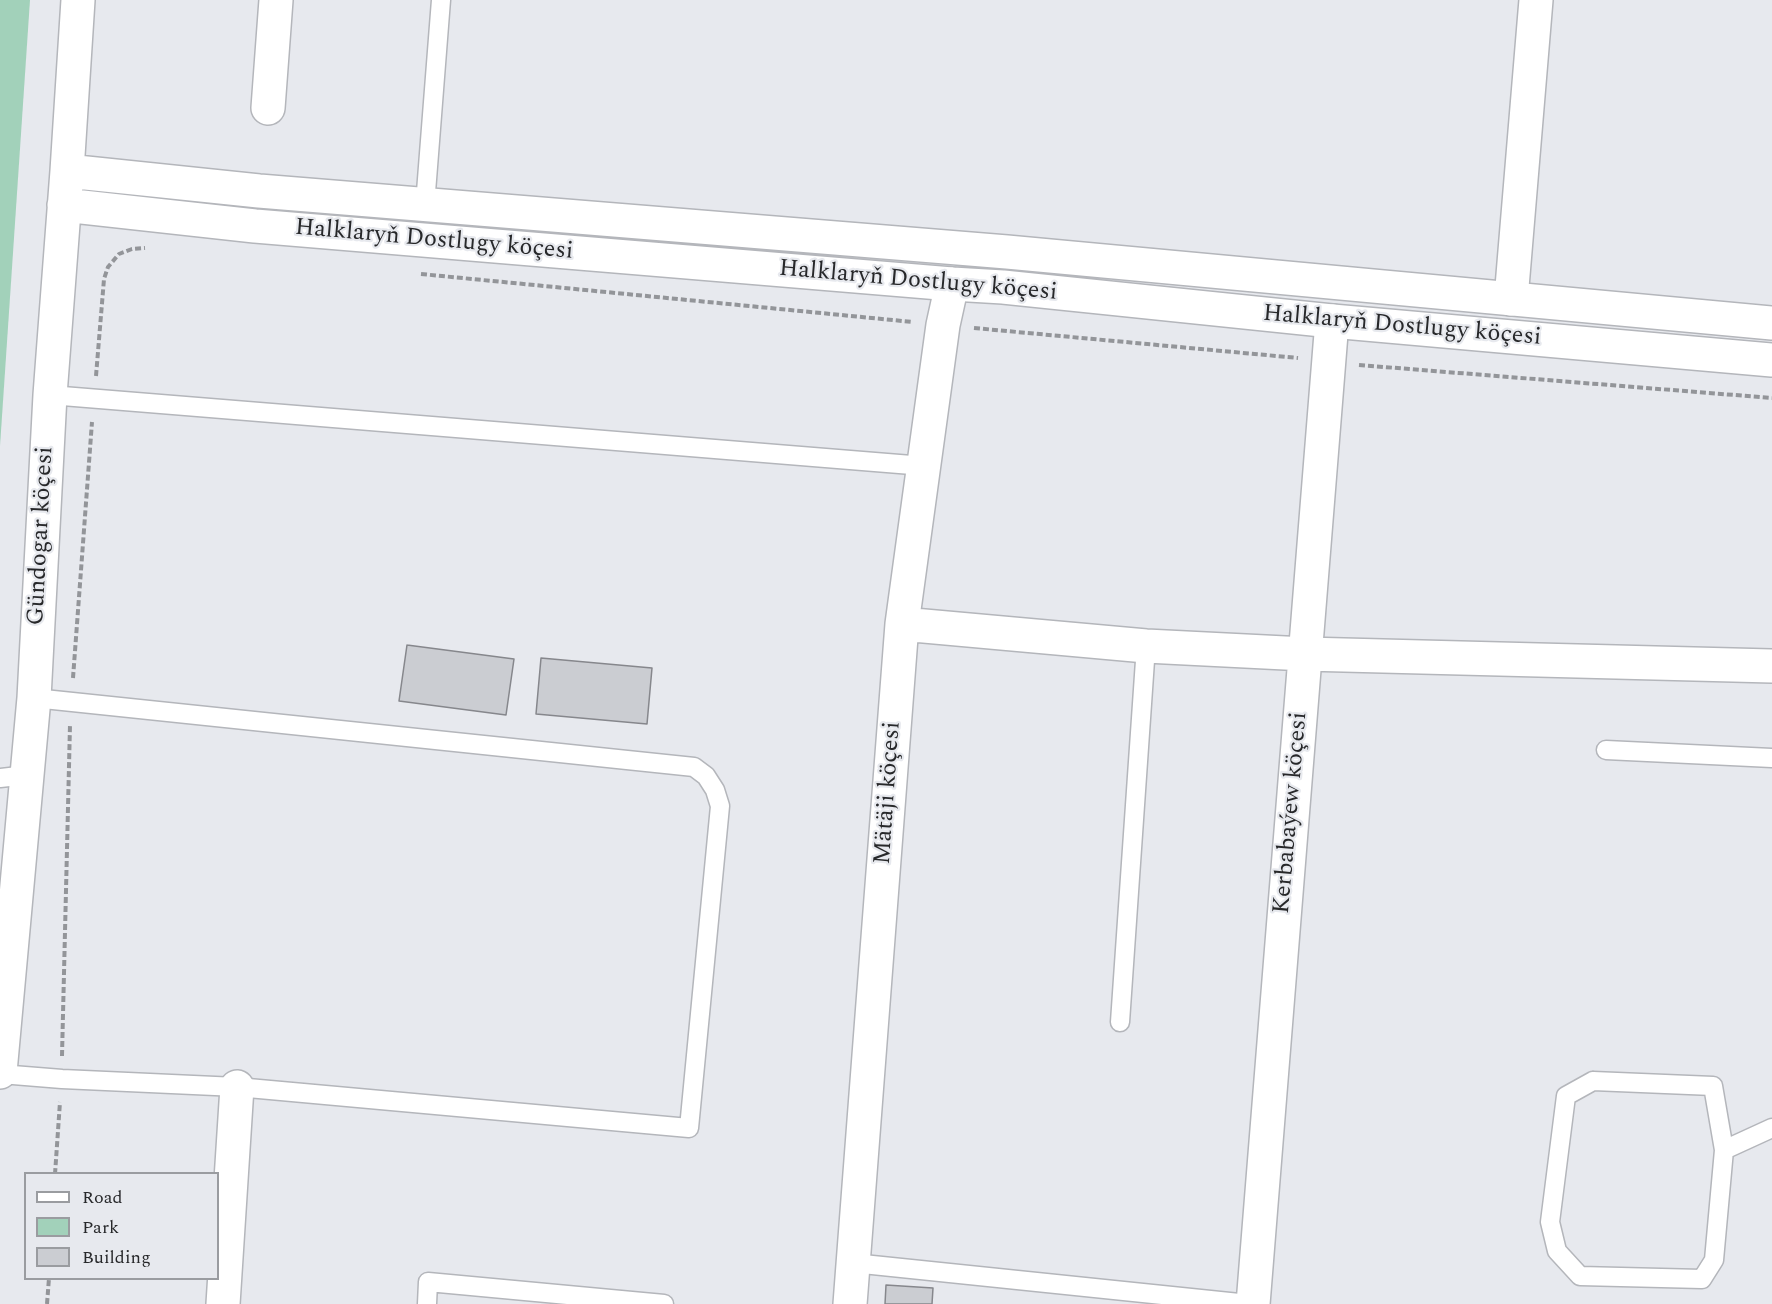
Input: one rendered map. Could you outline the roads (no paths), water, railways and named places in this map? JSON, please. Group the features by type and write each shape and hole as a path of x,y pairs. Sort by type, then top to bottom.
{"street":[{"name":"Gündogar köçesi","path":"0,1073 14,776 34,698 50,395 78,0"},
{"path":"268,108 276,0"},
{"path":"1511,299 1536,0"},
{"name":"Halklaryň Dostlugy köçesi","path":"67,171 259,191 1007,252 1772,323"},
{"name":"Halklaryň Dostlugy köçesi","path":"64,205 255,226 1003,287 1332,321 1772,360"},
{"name":"Mätäji köçesi","path":"850,1304 902,624 943,325 952,284"},
{"name":"Kerbabaýew köçesi","path":"1251,1304 1332,321"},
{"path":"902,624 1146,646 1305,654 1772,666"},
{"path":"223,1304 237,1087"}],"lane":[{"path":"425,205 441,0"},
{"path":"50,395 924,466"},
{"path":"1120,1022 1146,646"},
{"path":"0,1073 62,1079 237,1087 689,1128 720,806 715,790 705,776 694,767 34,698"},
{"path":"1606,750 1772,758"},
{"path":"1593,1081 1713,1086 1724,1150 1714,1260 1702,1279 1580,1276 1557,1251 1550,1222 1566,1096 1593,1081"},
{"path":"1724,1150 1772,1128"},
{"path":"853,1263 1251,1304"},
{"path":"428,1304 429,1282 664,1304"}]}
